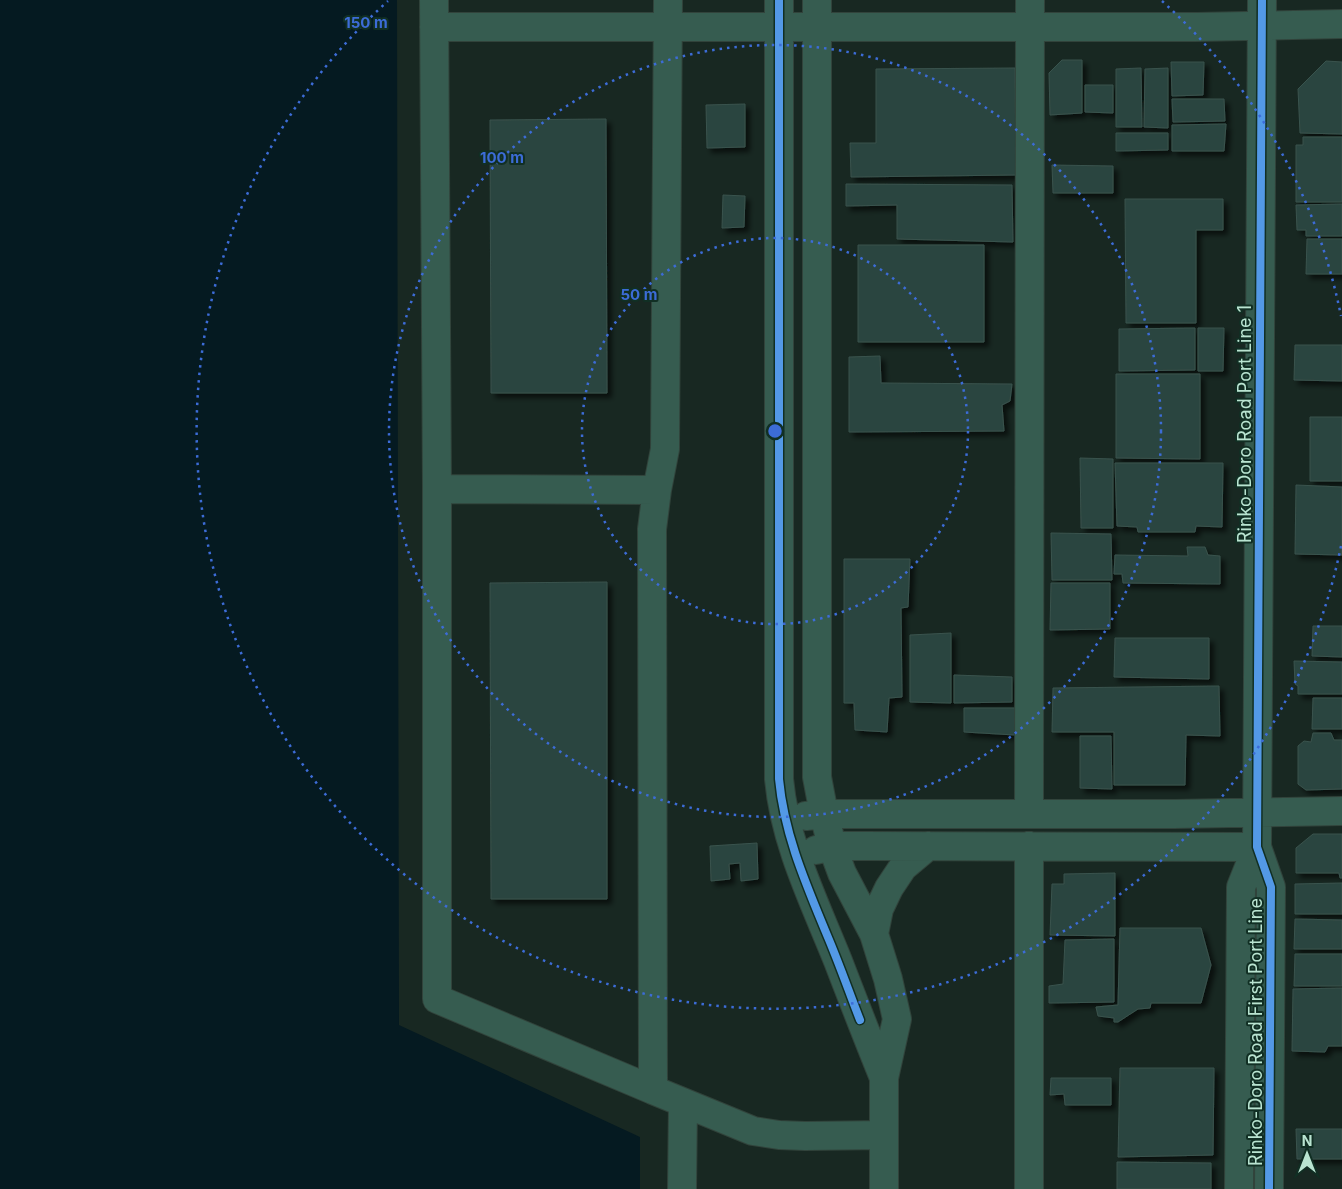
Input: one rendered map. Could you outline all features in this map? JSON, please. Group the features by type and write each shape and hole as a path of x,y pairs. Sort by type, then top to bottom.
{"street":[{"path":"434,0 437,489 437,999 753,1131 778,1135 805,1136 884,1135"},
{"path":"653,1090 652,530 665,449 668,0"},
{"path":"779,0 778,779 784,817 794,854 884,1078"},
{"path":"817,0 817,777 832,846 842,873 874,934 888,979 897,1019 884,1078 884,1189"},
{"path":"1029,814 1030,0"},
{"path":"434,27 1196,27 1262,12 1342,24"},
{"name":"Rinko-Doro Road Port Line 1","path":"1257,847 1262,12"},
{"path":"437,489 657,490"},
{"path":"784,817 824,814 1174,814 1342,811"},
{"path":"794,854 832,846 1257,847"},
{"path":"874,934 879,909 889,888 903,866 928,846"},
{"path":"1029,846 1029,1189"},
{"name":"Rinko-Doro Road First Port Line","path":"1239,1189 1241,887 1257,847"},
{"name":"Rinko-Doro Road First Port Line","path":"1257,847 1271,887 1269,1189"},
{"path":"682,1189 683,1103"}],"water":[{"path":"0,0 397,0 399,1025 640,1137 640,1189 0,1189"}],"building":[{"path":"1062,60 1082,60 1082,113 1050,115 1049,73"},
{"path":"1326,61 1342,62 1342,134 1300,133 1298,89"},
{"path":"1171,62 1204,62 1203,95 1172,96"},
{"path":"1015,68 1016,175 851,177 850,143 876,143 876,69"},
{"path":"1141,68 1142,127 1116,127 1116,69"},
{"path":"1168,68 1168,128 1144,127 1145,69"},
{"path":"1085,85 1113,85 1113,113 1085,112"},
{"path":"1172,99 1224,99 1225,121 1173,122"},
{"path":"745,104 745,147 707,148 706,105"},
{"path":"606,119 607,393 491,393 490,120"},
{"path":"1226,124 1224,151 1172,151 1172,125"},
{"path":"1116,133 1168,133 1168,150 1116,151"},
{"path":"1303,137 1342,137 1342,202 1296,202 1296,145 1303,145"},
{"path":"1052,165 1113,166 1113,193 1053,193"},
{"path":"846,184 1012,185 1013,242 897,239 897,205 846,206"},
{"path":"723,195 745,196 744,227 722,228"},
{"path":"1125,199 1223,199 1223,230 1196,230 1196,323 1126,323"},
{"path":"1342,204 1342,236 1306,236 1306,230 1297,230 1296,205"},
{"path":"1307,239 1342,239 1342,274 1306,274"},
{"path":"858,245 984,245 984,342 858,342"},
{"path":"1195,328 1195,370 1119,371 1119,329"},
{"path":"1198,328 1224,328 1223,371 1198,371"},
{"path":"1295,345 1342,345 1342,381 1294,380"},
{"path":"880,356 881,383 1012,384 1010,401 1002,405 1004,431 849,432 849,357"},
{"path":"1116,374 1200,374 1200,459 1116,458"},
{"path":"1310,417 1342,417 1342,481 1310,481"},
{"path":"1080,458 1113,459 1113,528 1081,528"},
{"path":"1115,463 1223,463 1222,527 1196,526 1195,532 1138,532 1137,527 1117,526"},
{"path":"1296,485 1342,487 1342,555 1295,554"},
{"path":"1051,533 1111,534 1112,580 1052,580"},
{"path":"1187,547 1205,547 1208,555 1220,556 1220,584 1123,583 1122,574 1114,574 1115,555 1188,556"},
{"path":"844,559 910,559 908,607 901,608 902,697 889,698 887,732 855,730 854,703 844,703"},
{"path":"607,582 607,899 491,899 490,583"},
{"path":"1051,583 1110,583 1110,629 1050,630"},
{"path":"1313,626 1342,626 1342,657 1312,656"},
{"path":"951,633 951,703 910,702 910,635"},
{"path":"1115,638 1209,638 1209,679 1114,677"},
{"path":"1294,661 1342,662 1342,694 1298,694 1298,686 1295,684"},
{"path":"954,675 1012,677 1012,702 954,703"},
{"path":"1219,686 1220,736 1186,735 1185,785 1114,785 1114,732 1052,732 1053,688"},
{"path":"1313,698 1342,698 1342,729 1312,729"},
{"path":"964,708 1015,708 1015,735 964,732"},
{"path":"1313,733 1331,733 1334,740 1342,740 1342,789 1306,790 1298,784 1298,746 1304,741 1311,742"},
{"path":"1080,736 1111,736 1112,789 1080,788"},
{"path":"1313,834 1342,834 1342,878 1340,878 1339,873 1296,873 1296,848"},
{"path":"757,843 758,879 741,881 740,863 729,864 730,879 711,881 710,846"},
{"path":"1115,873 1115,936 1050,935 1052,884 1064,884 1064,874"},
{"path":"1342,883 1342,914 1295,914 1295,884"},
{"path":"1295,919 1342,920 1342,949 1294,949"},
{"path":"1120,928 1201,928 1211,965 1201,1003 1151,1003 1150,1008 1138,1009 1118,1022 1114,1022 1114,1018 1098,1016 1096,1007 1118,1005"},
{"path":"1114,939 1114,1002 1049,1003 1049,986 1063,984 1065,940"},
{"path":"1295,954 1342,954 1342,986 1294,986"},
{"path":"1342,988 1342,1046 1328,1046 1325,1052 1292,1051 1293,989"},
{"path":"1120,1068 1214,1068 1213,1155 1118,1157"},
{"path":"1051,1078 1111,1078 1111,1105 1065,1105 1064,1094 1050,1095"},
{"path":"1296,1129 1342,1129 1342,1159 1297,1159"},
{"path":"1117,1162 1211,1163 1211,1189 1117,1189"}],"cycle path":[{"path":"779,0 779,779 786,819 797,859 860,1020"},
{"path":"1262,0 1257,847 1271,887 1269,1189"}]}
